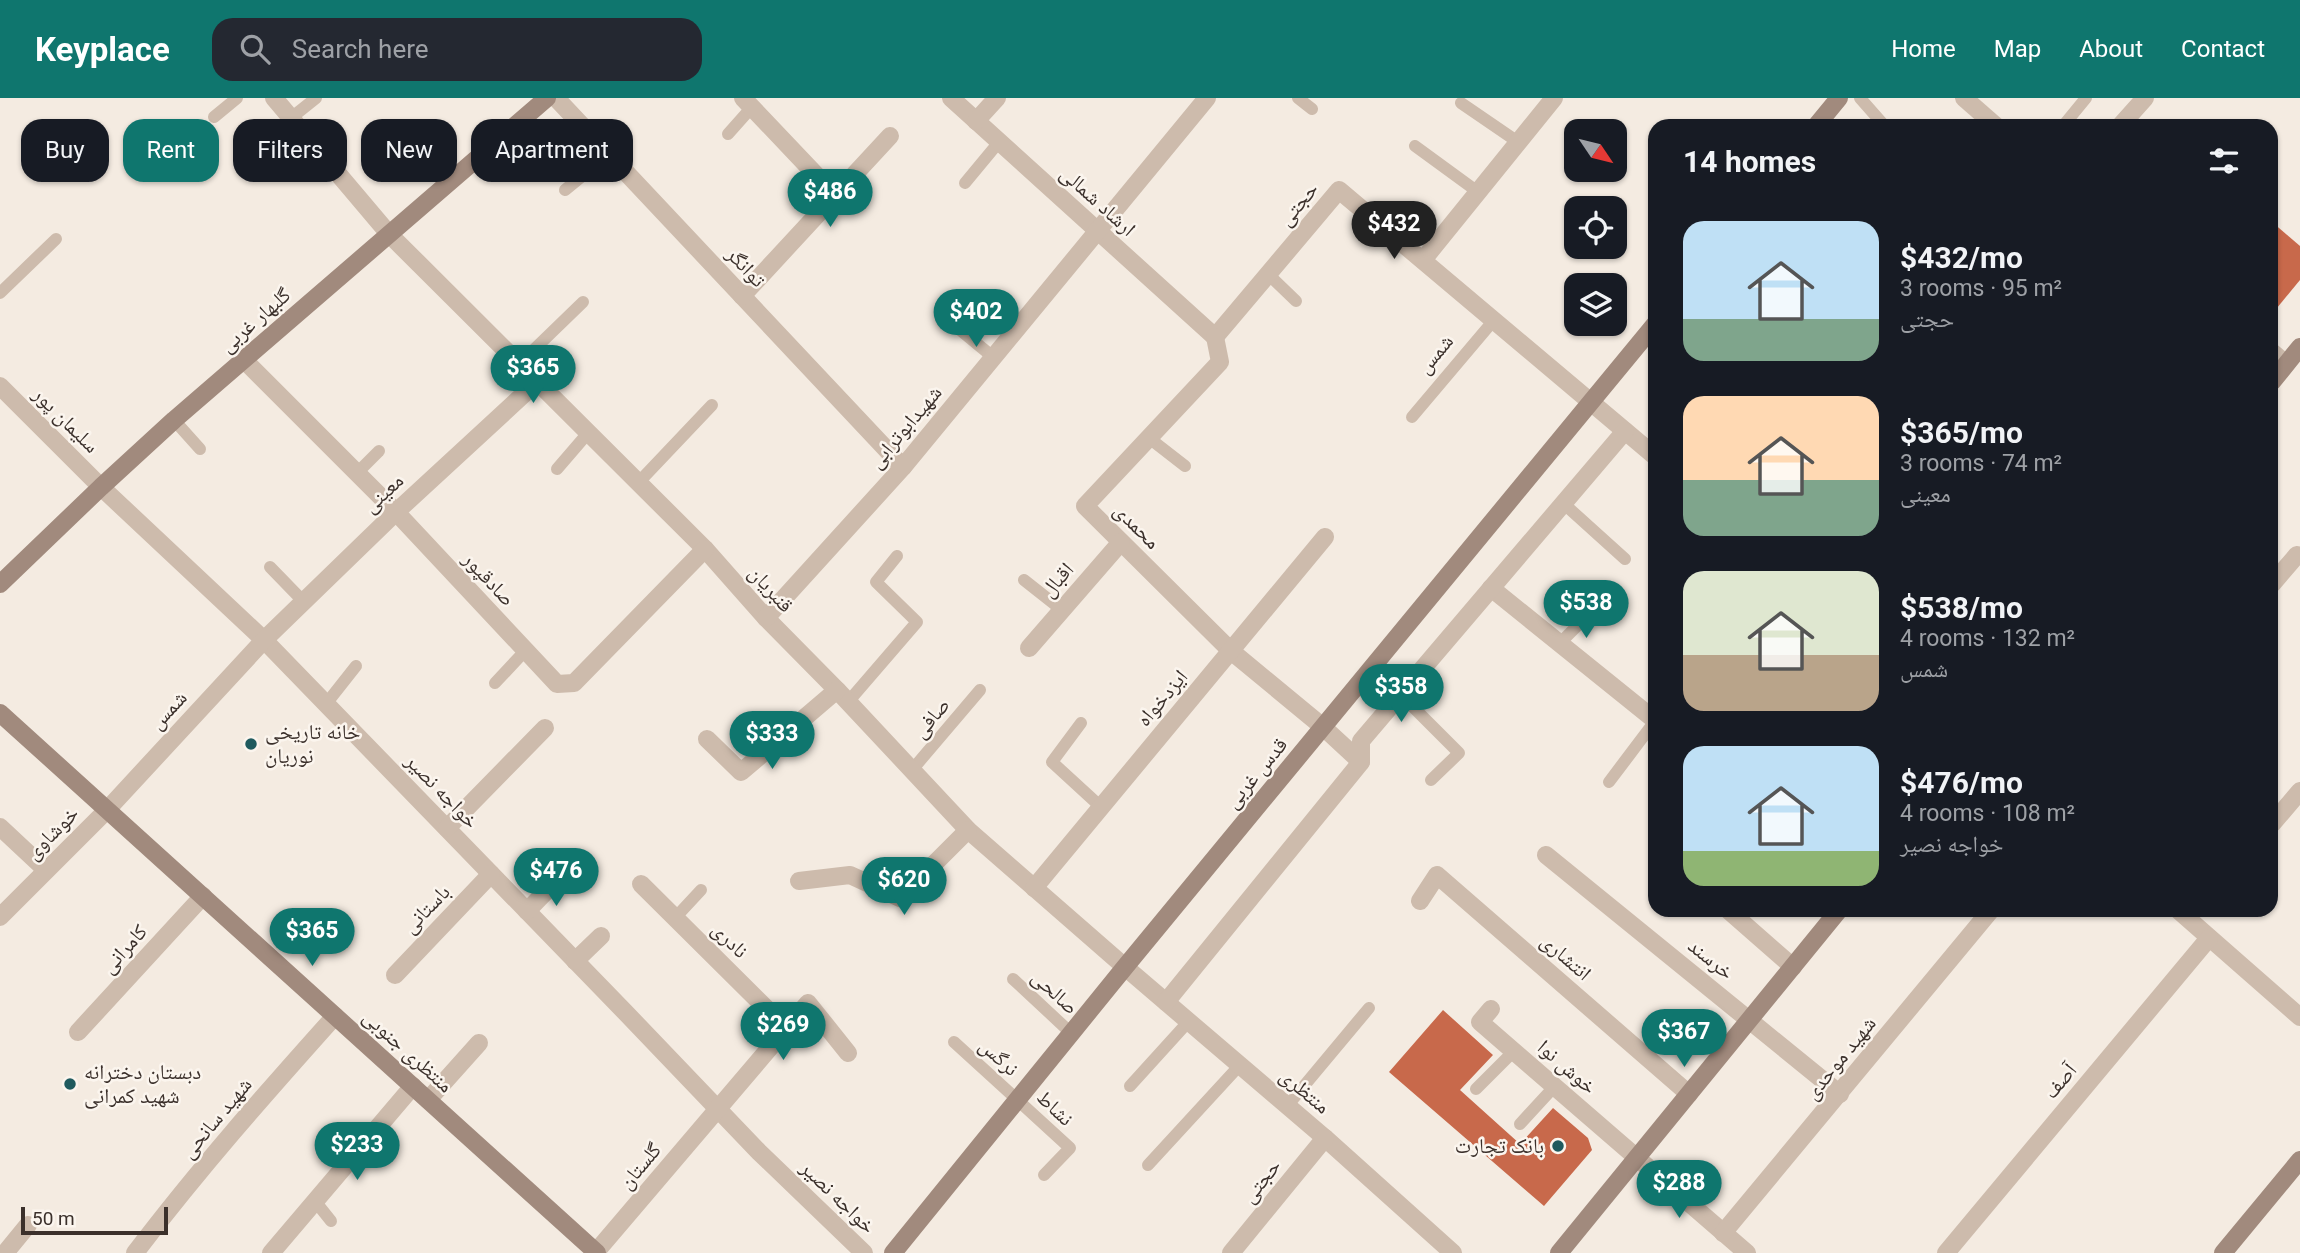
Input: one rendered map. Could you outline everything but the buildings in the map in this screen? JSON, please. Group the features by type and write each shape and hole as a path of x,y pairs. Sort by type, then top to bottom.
{"street":[{"name":"قنبریان","path":"274,98 389,234 705,549 766,618 968,830 1125,967"},
{"name":"گلبهار غربی","path":"0,584 174,420 547,98"},
{"name":"توانگر","path":"556,98 576,119"},
{"name":"ارشاد شمالی","path":"951,98 1215,337"},
{"path":"976,121 997,98"},
{"name":"شهیدابوترابی","path":"766,618 902,467 1207,98"},
{"path":"1423,260 1554,98"},
{"path":"1822,119 1839,98"},
{"path":"1964,98 1988,119"},
{"path":"2125,119 2139,100"},
{"path":"747,103 835,195"},
{"path":"742,296 890,136"},
{"name":"توانگر","path":"633,180 902,467"},
{"name":"حجتی","path":"1215,337 1339,190 1648,450"},
{"name":"قدس غربی","path":"893,1253 1648,333"},
{"name":"محمدی","path":"1215,337 1220,362 1085,506 1231,651 1362,762"},
{"path":"2278,374 2300,347"},
{"path":"2278,357 2286,364"},
{"name":"صادقپور","path":"244,360 396,512 557,684 574,683 705,549"},
{"name":"معینی","path":"264,640 396,512 537,382"},
{"name":"سلیمان پور","path":"0,386 100,487"},
{"path":"1166,1002 1362,762 1361,741 1625,431"},
{"name":"خواجه نصیر","path":"100,487 264,640 758,1152 864,1253"},
{"name":"ایزدخواه","path":"1034,888 1325,537"},
{"name":"اقبال","path":"1029,649 1121,541"},
{"path":"2278,577 2297,555"},
{"path":"1491,588 1648,715"},
{"name":"شمس","path":"106,811 264,640"},
{"path":"707,738 741,772 842,696"},
{"name":"منتظری جنوبی","path":"0,713 596,1253"},
{"path":"447,828 545,728"},
{"path":"2278,817 2300,791"},
{"name":"خوشاوی","path":"0,917 106,811"},
{"path":"0,827 46,870"},
{"path":"799,881 850,875 900,898 968,830"},
{"name":"خرسند","path":"1546,855 1840,1094"},
{"name":"باستانی","path":"395,975 491,874"},
{"name":"انتشاری","path":"1420,901 1437,875 1689,1094"},
{"path":"527,911 558,878"},
{"name":"نادری","path":"641,884 786,1028"},
{"name":"کامرانی","path":"78,1032 203,896"},
{"path":"1736,917 1793,967"},
{"path":"1559,1253 1833,917"},
{"name":"شهید موحدی","path":"1723,1233 1985,917"},
{"path":"2192,917 2209,938 2300,1017"},
{"path":"575,961 601,936"},
{"name":"آصف","path":"1946,1253 2209,938"},
{"name":"منتظری","path":"1125,967 1288,1105 1453,1253"},
{"name":"گلستان","path":"596,1253 808,1003 848,1053"},
{"name":"خوش نوا","path":"1491,1009 1480,1022 1746,1253"},
{"name":"شهید سانحی","path":"135,1253 254,1107 335,1016"},
{"path":"428,1100 480,1043"},
{"path":"271,1253 413,1086"},
{"name":"حجتی","path":"1231,1253 1325,1138"},
{"path":"2223,1253 2300,1160"},
{"path":"5,1253 28,1225"}],"lane":[{"path":"215,117 237,98"},
{"path":"291,118 316,98"},
{"path":"1298,98 1312,109"},
{"path":"1860,98 1878,119"},
{"path":"2069,119 2086,98"},
{"path":"728,134 747,103"},
{"path":"1461,103 1518,142"},
{"path":"965,183 999,142"},
{"path":"1415,146 1478,192"},
{"path":"565,190 575,182"},
{"path":"0,293 55,239"},
{"path":"1268,274 1296,301"},
{"path":"519,364 583,302"},
{"path":"947,319 993,357"},
{"name":"شمس","path":"1412,417 1494,320"},
{"path":"639,483 712,405"},
{"path":"174,420 200,449"},
{"path":"557,469 588,433"},
{"path":"1149,438 1185,466"},
{"path":"357,473 379,451"},
{"path":"1563,503 1625,559"},
{"path":"842,696 917,622 876,582 897,556"},
{"path":"270,567 303,601"},
{"path":"1024,580 1062,610"},
{"path":"1560,643 1591,612"},
{"path":"495,683 525,651"},
{"path":"326,704 356,666"},
{"name":"صافی","path":"912,770 980,690"},
{"path":"1400,694 1459,753 1431,780"},
{"path":"1081,723 1052,762 1101,807"},
{"path":"1608,782 1648,730"},
{"path":"675,918 701,890"},
{"name":"صالحی","path":"1013,979 1071,1033"},
{"path":"1288,1105 1369,1008"},
{"path":"1130,1086 1189,1021"},
{"name":"نرگس","path":"954,1042 1017,1100"},
{"path":"1476,1089 1514,1051"},
{"path":"1147,1165 1240,1065"},
{"path":"1520,1124 1554,1087"},
{"name":"نشاط","path":"1017,1100 1070,1148 1044,1175"},
{"path":"315,1202 331,1222"}],"place":[{"name":"خانه تاریخی نوریان","path":"251,744"},
{"name":"دبستان دخترانه شهید کمرانی","path":"70,1084"},
{"name":"بانک تجارت","path":"1558,1146"}]}
